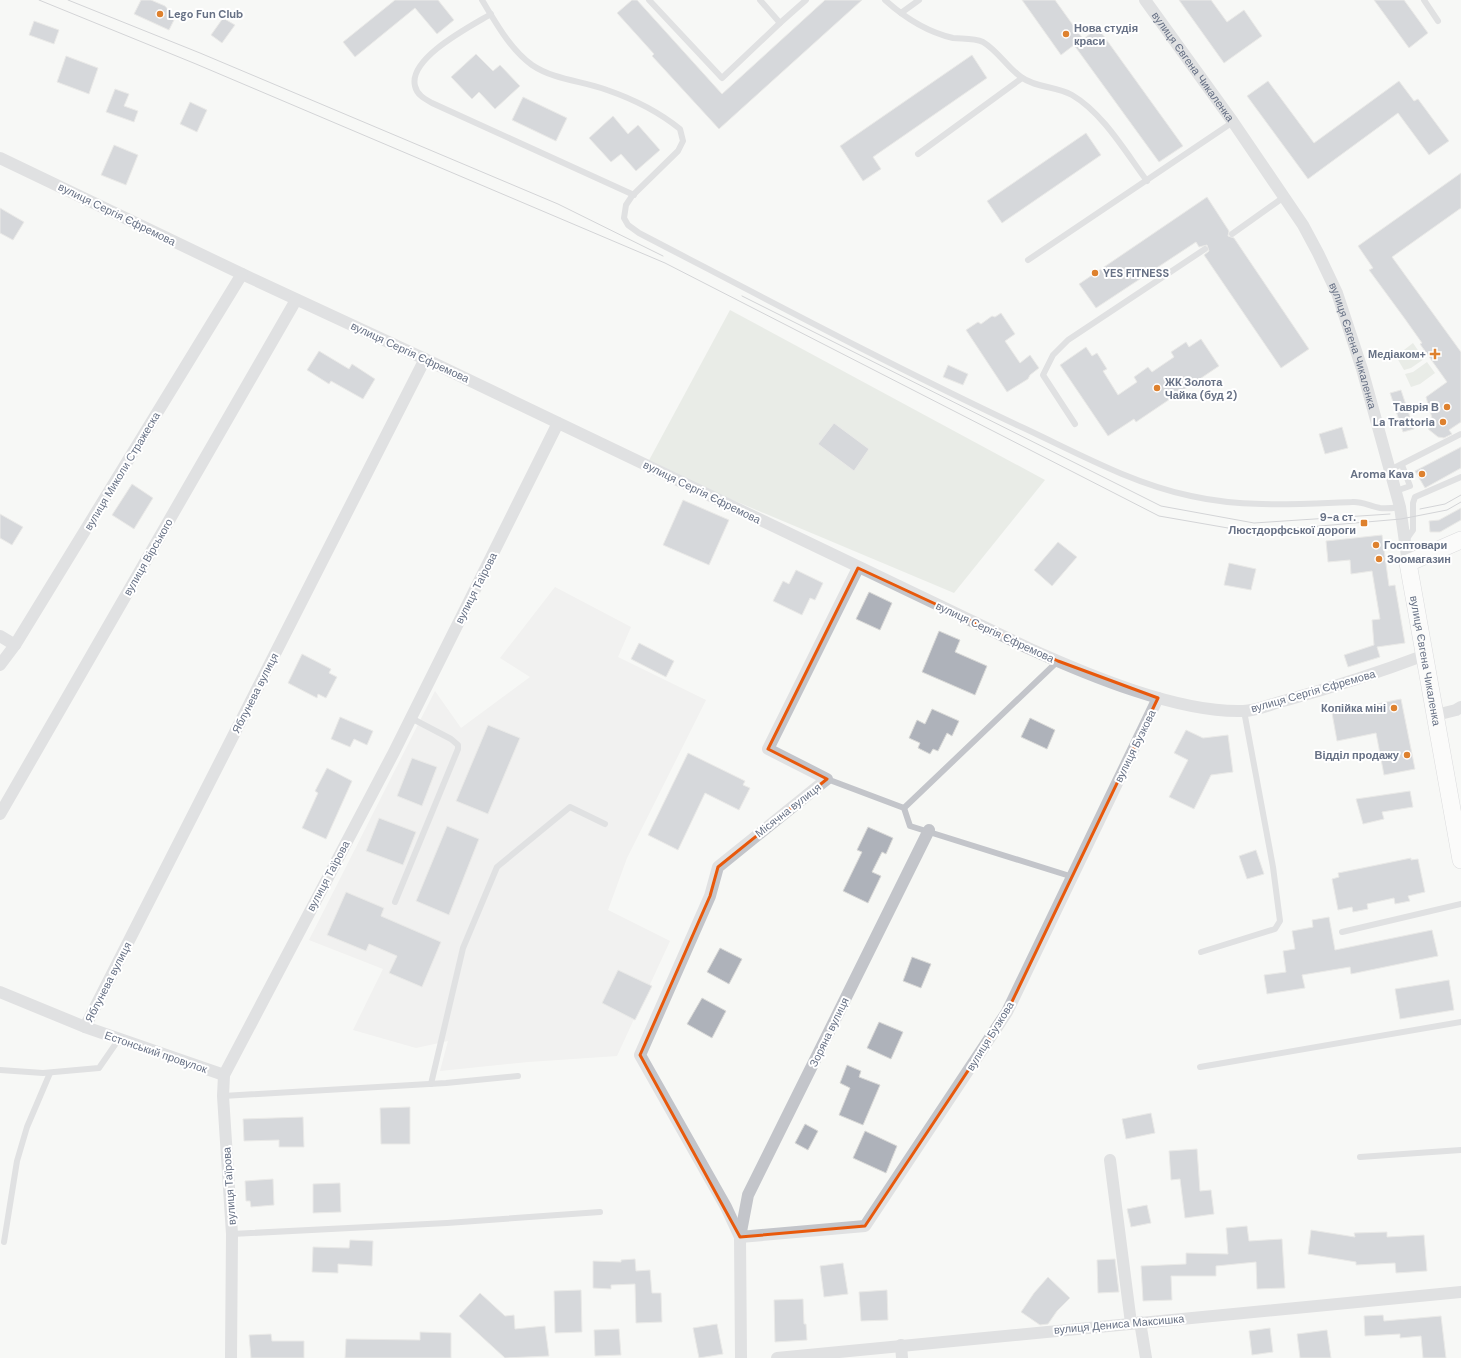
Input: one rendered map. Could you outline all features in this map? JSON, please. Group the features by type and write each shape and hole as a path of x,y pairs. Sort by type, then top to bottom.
{"street":[{"name":"вулиця Євгена Чикаленка","path":"1145,0 1233,122 1303,225 1337,293 1362,369 1400,507 1404,544 1459,831 1461,860"},
{"name":"вулиця Сергія Єфремова","path":"0,158 296,300 425,358 858,568 1058,661 1158,698 1206,708 1244,711 1348,683 1426,655"},
{"name":"вулиця Миколи Стражеска","path":"0,665 15,645 242,274"},
{"name":"вулиця Вірського","path":"0,814 296,300"},
{"name":"Яблунева вулиця","path":"85,1027 425,358"},
{"name":"вулиця Таїрова","path":"231,1358 232,1234 224,1075 411,718 558,423"},
{"path":"1408,563 1461,540"},
{"name":"Місячна вулиця","path":"740,1237 726,1207 640,1055 710,896 718,867 827,779 768,749 858,568"},
{"path":"0,636 15,645"},
{"name":"вулиця Бузкова","path":"740,1237 865,1226 1007,1012 1158,698"},
{"path":"1436,715 1456,710 1461,707"},
{"name":"Зоряна вулиця","path":"740,1237 748,1195 929,830"},
{"name":"Естонський провулок","path":"0,992 85,1027 224,1075"},
{"path":"1110,1160 1135,1322 1146,1358"},
{"path":"740,1237 741,1358"},
{"name":"вулиця Дениса Максишка","path":"777,1358 1135,1322 1461,1292"},
{"path":"901,1345 902,1358"}],"lane":[{"path":"482,0 508,41 532,64 545,72 607,90 621,96 648,108 680,129 683,141 678,151 626,204 624,218 628,225 639,233 925,381 1115,470 1155,486 1191,496 1226,502 1268,505 1361,502 1378,508 1387,509 1400,507"},
{"path":"649,0 722,78 806,0"},
{"path":"760,0 780,23"},
{"path":"885,0 901,13 926,29 940,34 983,42 1022,78 1035,84 1055,88 1072,95 1096,114 1147,181"},
{"path":"901,13 919,0"},
{"path":"1424,0 1438,21"},
{"path":"490,14 450,39 423,62 414,80 414,86 420,96 432,103 634,195"},
{"path":"918,154 1022,78"},
{"path":"1028,260 1233,122"},
{"path":"1232,234 1284,197"},
{"path":"1075,424 1043,375 1053,355 1068,340 1205,249"},
{"path":"1390,470 1461,434"},
{"path":"1396,492 1410,486 1402,465"},
{"path":"1404,544 1413,530 1412,503 1415,497 1461,477"},
{"path":"904,808 1058,661"},
{"path":"1201,952 1275,929 1280,921 1273,867 1244,711"},
{"path":"395,902 458,749 458,745 452,739 411,718"},
{"path":"827,779 904,808"},
{"path":"431,1084 464,948 496,868 570,807 605,824"},
{"path":"904,808 910,826 929,830 1073,877"},
{"path":"1342,932 1461,904"},
{"path":"1200,1067 1461,1022"},
{"path":"0,1070 50,1073 99,1068 119,1039"},
{"path":"4,1242 17,1161 27,1127 50,1073"},
{"path":"224,1096 431,1084 518,1076"},
{"path":"1360,1157 1461,1150"},
{"path":"232,1234 447,1223 600,1212"}],"highlighted area":[{"path":"858,568 1058,661 1158,698 1007,1012 865,1226 740,1237 640,1055 710,896 718,867 827,779 768,749"}],"shaded area":[{"path":"730,310 1045,480 954,593 647,464"},
{"path":"1413,343 1424,359 1411,368 1404,370 1397,358 1400,353"},
{"path":"1427,362 1435,373 1420,384 1411,387 1405,374 1413,372"},
{"path":"555,587 631,627 618,657 706,700 627,858 608,910 670,941 617,1056 528,1062 440,1071 448,1041 416,1048 353,1030 383,969 309,940 435,691 461,728 530,677 500,658"}],"building":[{"path":"141,0 151,0 165,6 175,18 169,30 134,14"},
{"path":"395,0 438,0 454,20 437,34 415,8 355,57 343,42"},
{"path":"632,0 637,0 722,94 825,0 862,0 719,129 652,56 654,54 617,13"},
{"path":"1022,0 1055,0 1083,39 1098,28 1183,146 1159,162 1074,45 1061,55"},
{"path":"1179,0 1211,0 1227,22 1244,10 1262,36 1224,63"},
{"path":"1374,0 1404,0 1428,33 1409,48"},
{"path":"223,18 235,25 222,43 211,35"},
{"path":"34,21 59,30 54,44 29,35"},
{"path":"476,54 493,71 500,65 520,86 495,109 479,92 472,99 451,77"},
{"path":"972,55 987,78 873,157 881,169 863,181 840,146"},
{"path":"66,56 98,68 89,94 57,82"},
{"path":"1268,81 1314,143 1399,81 1414,101 1418,99 1449,141 1429,155 1398,113 1308,179 1247,96"},
{"path":"115,89 129,94 124,106 138,111 134,122 106,112"},
{"path":"523,97 567,118 556,141 512,120"},
{"path":"190,102 207,110 197,132 180,124"},
{"path":"613,116 628,134 638,125 660,150 636,171 621,154 611,162 589,138"},
{"path":"1086,133 1101,155 1002,223 987,201"},
{"path":"114,145 138,155 126,185 101,175"},
{"path":"1461,173 1461,208 1392,257 1461,352 1461,422 1449,430 1452,434 1444,438 1438,437 1428,429 1434,425 1426,397 1447,382 1420,344 1422,343 1369,270 1373,268 1358,246"},
{"path":"1207,197 1229,231 1228,236 1234,238 1309,349 1281,368 1204,255 1209,251 1207,245 1199,247 1196,242 1096,308 1079,284"},
{"path":"0,208 24,222 13,240 0,233"},
{"path":"1001,313 1015,334 1005,341 1020,363 1030,355 1039,368 1030,375 1028,379 1007,392 966,330 978,322 981,324 992,316 995,317"},
{"name":"ЖК Золота Чайка (буд 2)","path":"1201,339 1219,366 1136,422 1134,419 1108,436 1060,365 1086,347 1092,356 1097,353 1107,369 1103,371 1118,395 1137,382 1134,377 1148,367 1152,372 1174,357 1171,352 1186,342 1189,347"},
{"path":"319,351 349,369 352,364 375,379 363,399 331,381 329,384 307,370"},
{"path":"948,365 968,374 963,385 943,377"},
{"path":"1401,390 1414,429 1403,432 1390,393"},
{"path":"834,423 869,449 854,471 818,444"},
{"path":"1342,427 1348,448 1325,454 1319,434"},
{"path":"1461,447 1461,468 1425,488 1415,471"},
{"path":"132,484 153,498 134,529 112,515"},
{"path":"683,500 729,520 709,565 663,545"},
{"path":"1461,508 1461,520 1440,532 1430,532 1429,521 1439,520"},
{"path":"0,514 23,527 12,545 0,538"},
{"path":"1382,535 1389,586 1395,585 1405,643 1377,647 1380,657 1348,667 1344,655 1374,645 1372,620 1380,619 1372,571 1351,574 1350,560 1328,562 1326,541"},
{"path":"1058,542 1077,557 1052,586 1034,570"},
{"path":"1229,563 1256,569 1251,590 1224,585"},
{"path":"796,570 823,583 815,600 810,598 802,615 773,601 783,581 789,584"},
{"path":"869,592 892,603 880,630 856,619"},
{"path":"939,631 960,640 955,652 987,666 975,695 922,672"},
{"path":"639,643 674,661 666,677 631,659"},
{"path":"302,654 331,669 329,673 337,677 326,698 318,694 317,698 288,683"},
{"path":"1401,699 1415,769 1384,775 1376,733 1337,741 1332,713"},
{"path":"932,709 959,721 952,736 947,733 938,751 933,749 930,754 918,748 920,743 909,738 917,720 925,724"},
{"path":"340,717 373,731 367,745 354,739 350,747 331,739"},
{"path":"1030,718 1055,730 1047,749 1021,737"},
{"path":"488,725 520,738 488,814 456,801"},
{"path":"1186,730 1203,738 1228,735 1233,772 1211,775 1194,809 1169,797 1188,760 1174,753"},
{"path":"688,753 745,781 743,785 750,788 739,810 705,793 678,850 648,835"},
{"path":"412,758 437,767 422,806 397,796"},
{"path":"327,768 352,781 326,839 302,828 318,793 315,791"},
{"path":"1410,791 1413,807 1382,812 1384,819 1363,824 1356,799"},
{"path":"379,818 416,832 403,865 366,851"},
{"path":"447,826 479,839 449,915 416,901"},
{"path":"868,827 893,838 886,854 882,852 872,872 881,876 868,903 843,891 862,852 857,850"},
{"path":"1256,850 1264,874 1247,879 1239,856"},
{"path":"1411,858 1411,860 1418,859 1425,892 1408,896 1410,901 1395,904 1394,898 1367,904 1368,909 1353,912 1352,907 1338,910 1332,879 1339,877 1338,873"},
{"path":"346,892 384,908 381,916 441,942 422,987 389,973 397,956 369,944 366,951 327,935"},
{"path":"1329,917 1335,950 1432,930 1438,956 1351,974 1350,967 1302,975 1305,988 1267,994 1264,975 1286,972 1283,951 1295,949 1292,931 1313,927 1312,920"},
{"path":"720,948 742,959 729,984 707,972"},
{"path":"912,957 931,964 921,988 903,981"},
{"path":"618,970 652,986 635,1020 602,1003"},
{"path":"1449,980 1454,1010 1400,1019 1395,989"},
{"path":"702,998 726,1011 712,1038 687,1024"},
{"path":"879,1022 903,1032 891,1059 867,1048"},
{"path":"847,1065 861,1071 859,1077 880,1085 863,1125 839,1115 850,1088 840,1083"},
{"path":"410,1107 410,1144 381,1144 380,1108"},
{"path":"1151,1113 1155,1133 1126,1139 1122,1119"},
{"path":"303,1117 304,1147 279,1147 279,1140 244,1141 243,1119"},
{"path":"805,1124 818,1131 808,1150 795,1143"},
{"path":"865,1131 897,1146 886,1173 853,1158"},
{"path":"1197,1149 1200,1191 1211,1190 1214,1214 1185,1218 1180,1179 1171,1180 1169,1151"},
{"path":"273,1179 274,1205 251,1207 250,1201 246,1201 245,1181"},
{"path":"340,1183 341,1212 313,1213 313,1184"},
{"path":"1147,1205 1151,1223 1131,1227 1127,1209"},
{"path":"1247,1226 1249,1241 1282,1239 1285,1288 1257,1289 1256,1262 1216,1266 1216,1276 1171,1276 1172,1300 1143,1301 1141,1266 1186,1264 1186,1253 1228,1254 1226,1228"},
{"path":"1311,1230 1355,1237 1354,1233 1387,1232 1387,1237 1424,1235 1427,1271 1396,1273 1395,1263 1356,1265 1356,1262 1308,1254"},
{"path":"350,1240 373,1241 372,1266 338,1264 338,1273 312,1272 313,1247 349,1248"},
{"path":"635,1259 636,1271 650,1270 652,1293 661,1293 662,1322 636,1323 635,1284 611,1285 611,1289 593,1288 593,1261 621,1262 621,1260"},
{"path":"1115,1259 1119,1292 1098,1293 1097,1260"},
{"path":"843,1263 848,1294 824,1297 820,1266"},
{"path":"1048,1277 1070,1298 1057,1311 1048,1324 1040,1325 1021,1312 1034,1293"},
{"path":"581,1290 582,1332 555,1333 554,1291"},
{"path":"887,1290 888,1320 861,1321 859,1292"},
{"path":"480,1293 505,1316 514,1315 515,1329 545,1326 549,1356 505,1358 459,1316"},
{"path":"803,1299 804,1324 806,1324 807,1340 775,1342 774,1300"},
{"path":"1383,1315 1384,1321 1441,1316 1446,1358 1423,1358 1421,1336 1400,1338 1400,1334 1365,1336 1364,1316"},
{"path":"717,1324 723,1354 699,1358 693,1328"},
{"path":"1270,1328 1273,1352 1252,1355 1249,1331"},
{"path":"619,1329 621,1355 595,1356 594,1330"},
{"path":"1327,1330 1331,1358 1300,1358 1297,1334"},
{"path":"420,1332 451,1333 451,1358 345,1358 346,1339 420,1340"},
{"path":"271,1334 272,1341 304,1341 304,1358 251,1358 249,1335"}],"tram line":[{"path":"39,0 196,64 665,263 1159,516 1251,532 1401,519 1447,510 1461,502"},
{"path":"68,0 200,53 558,204 663,256"},
{"path":"742,296 1161,506 1254,523 1390,514"},
{"path":"1420,509 1445,504 1461,495"}],"place":[{"name":"Lego Fun Club","path":"160,14"},
{"name":"Нова студія краси","path":"1066,34"},
{"name":"YES FITNESS","path":"1095,273"},
{"name":"Медіаком+","path":"1435,354"},
{"name":"ЖК Золота Чайка (буд 2)","path":"1157,388"},
{"name":"Таврія В","path":"1447,407"},
{"name":"La Trattoria","path":"1443,422"},
{"name":"Aroma Kava","path":"1422,474"},
{"name":"9-а ст. Люстдорфської дороги","path":"1364,523"},
{"name":"Госптовари","path":"1376,545"},
{"name":"Зоомагазин","path":"1379,559"},
{"name":"Копійка міні","path":"1394,708"},
{"name":"Відділ продажу","path":"1407,755"}]}
